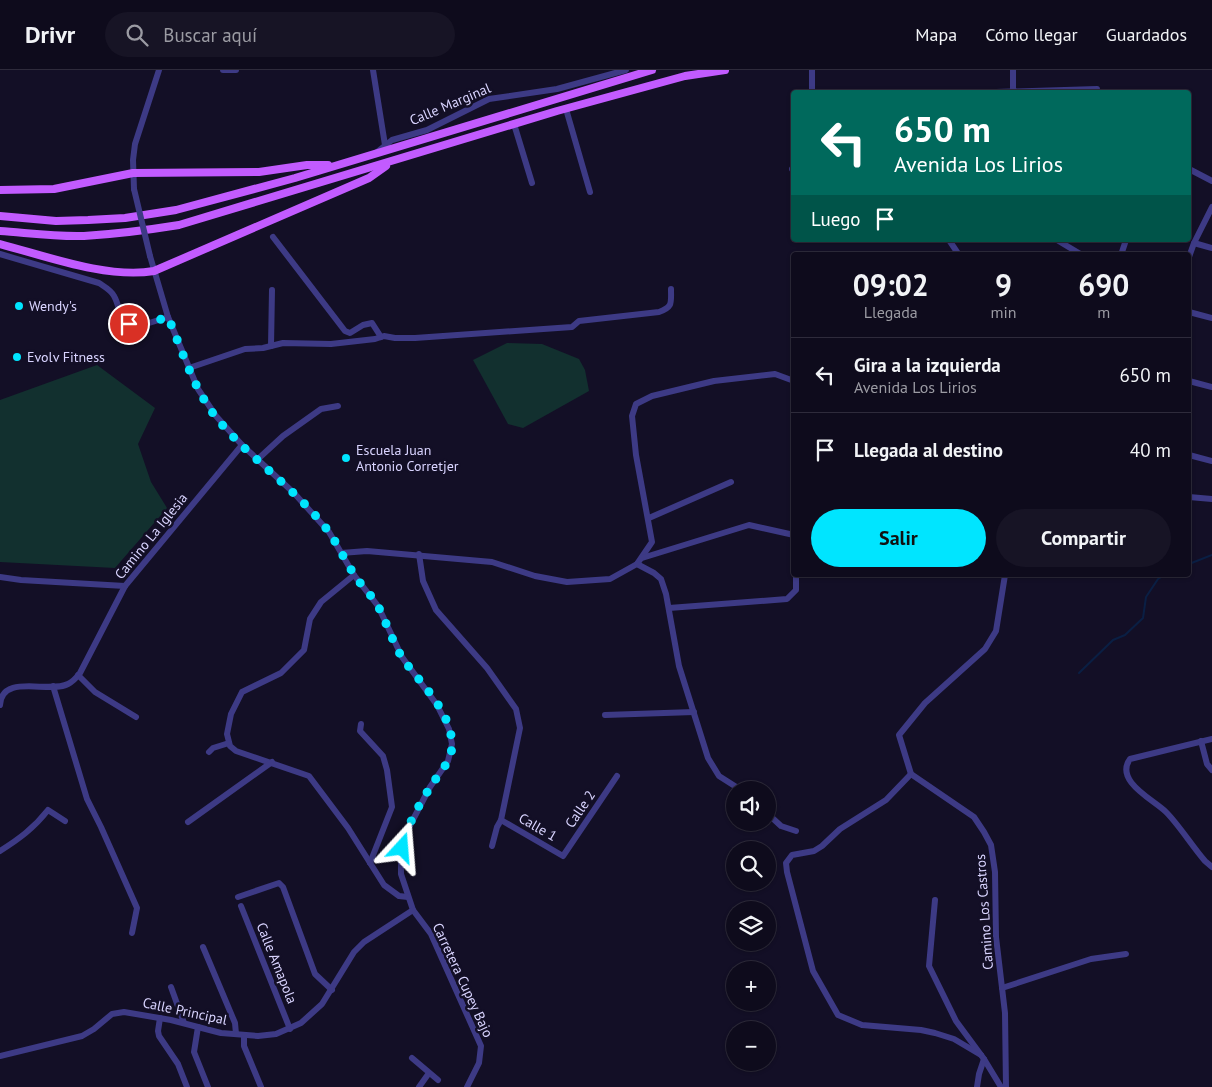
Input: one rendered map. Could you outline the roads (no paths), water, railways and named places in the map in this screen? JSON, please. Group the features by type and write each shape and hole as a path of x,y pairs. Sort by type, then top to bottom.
{"main road":[{"path":"0,216 56,221 124,218 176,210 295,178 652,70"},
{"path":"0,231 83,236 179,225 566,109 685,76 725,70"},
{"path":"0,244 104,271 138,274 154,271 369,178 394,161"},
{"path":"0,190 54,189 133,173 259,172 307,165 337,164"}],"street":[{"name":"Carretera Cupey Bajo","path":"159,70 135,144 132,160 134,189 150,256 168,317 198,390 216,416 242,444 294,493 329,532 354,575 378,606 402,657 437,705 449,729 452,744 448,760 430,787 404,837 401,874 413,910 431,934 481,1046 478,1063 467,1087"},
{"path":"223,70 236,70"},
{"path":"373,70 386,146"},
{"name":"Calle Marginal","path":"376,153 392,140 427,130 489,99 556,90 626,70"},
{"path":"812,70 812,90"},
{"path":"1013,70 1013,90"},
{"path":"1089,90 1097,89"},
{"path":"566,109 590,192"},
{"path":"514,124 532,183"},
{"path":"1191,169 1212,181"},
{"path":"1191,252 1212,207"},
{"path":"274,237 345,331 350,333 363,325 372,324 381,337"},
{"path":"1060,242 1077,252"},
{"path":"1194,243 1212,248"},
{"path":"0,254 99,283 108,288 115,297 122,318 129,324 146,324 168,317"},
{"path":"189,368 245,349 283,343 332,344 375,339 384,336 415,338 572,327 579,321 659,312 668,309 671,303 671,289"},
{"path":"271,346 272,290"},
{"path":"1191,313 1212,318"},
{"path":"341,553 367,551 419,554 492,562 535,576 567,582 610,579 637,564 652,542 636,455 632,416 636,404 652,396 714,381 775,374 791,380"},
{"path":"1191,382 1212,387"},
{"path":"258,459 283,436 321,410 338,406"},
{"name":"Camino La Iglesia","path":"78,675 125,586 242,444"},
{"path":"1191,455 1212,461"},
{"path":"648,518 731,482"},
{"path":"1191,497 1212,498"},
{"path":"642,558 749,525 791,534"},
{"path":"419,554 423,581 436,610 487,668 516,709 520,728 501,820 492,846"},
{"path":"637,564 661,579 669,608 679,666 708,758 719,776 727,781"},
{"path":"354,575 321,602 310,619 304,650 281,673 242,692 230,714 227,734 230,746 236,751 309,776 348,828 384,885 399,896 408,897"},
{"path":"0,577 46,582 125,586"},
{"path":"669,608 787,599 796,590 796,577"},
{"path":"983,1057 954,1039 935,1033 862,1025 838,1015 813,971 786,863 792,855 814,851 822,846 840,829 886,800 911,774 899,735 925,703 985,649 996,631 1005,577"},
{"path":"0,705 0,697 6,690 68,684 78,675 95,692 136,717"},
{"path":"53,686 87,799 137,908 132,933"},
{"path":"605,715 694,712"},
{"path":"361,724 360,731 381,753 386,763 392,807 370,863"},
{"path":"1212,739 1130,759 1128,762 1128,773 1134,786 1166,812 1205,861 1212,867"},
{"path":"1201,741 1207,764 1212,770"},
{"path":"208,752 213,748 229,743"},
{"path":"188,822 272,762"},
{"name":"Camino Los Castros","path":"911,774 974,816 991,845 994,872 996,937 1005,1013 1006,1087"},
{"name":"Calle 2","path":"563,856 617,776"},
{"path":"0,850 20,838 48,810 65,821"},
{"name":"Calle 1","path":"501,820 563,856"},
{"path":"776,821 781,826 796,831"},
{"path":"238,897 279,883 315,974 332,990"},
{"path":"935,900 929,966 956,1021 983,1057 1001,1087"},
{"name":"Calle Amapola","path":"241,906 290,1029"},
{"name":"Calle Principal","path":"0,1056 82,1036 112,1014 124,1012 184,1023 221,1033 244,1035 276,1034 301,1023 322,1004 354,952 364,942 413,910"},
{"path":"204,947 235,1023 236,1034"},
{"path":"1002,988 1091,959 1126,954"},
{"path":"171,987 184,1023"},
{"path":"160,1018 159,1036 178,1064 187,1087"},
{"path":"198,1027 194,1052 208,1087"},
{"path":"244,1035 244,1046 261,1087"},
{"path":"977,1087 983,1057"},
{"path":"412,1058 438,1080"},
{"path":"419,1087 429,1073"}],"waterway":[{"path":"1191,563 1212,555"},
{"path":"1079,673 1113,640 1125,635 1143,618 1146,597 1158,579 1162,577"}],"place":[{"name":"Wendy's","path":"19,306"},
{"name":"Evolv Fitness","path":"17,357"},
{"name":"Escuela Juan Antonio Corretjer","path":"346,458"}]}
